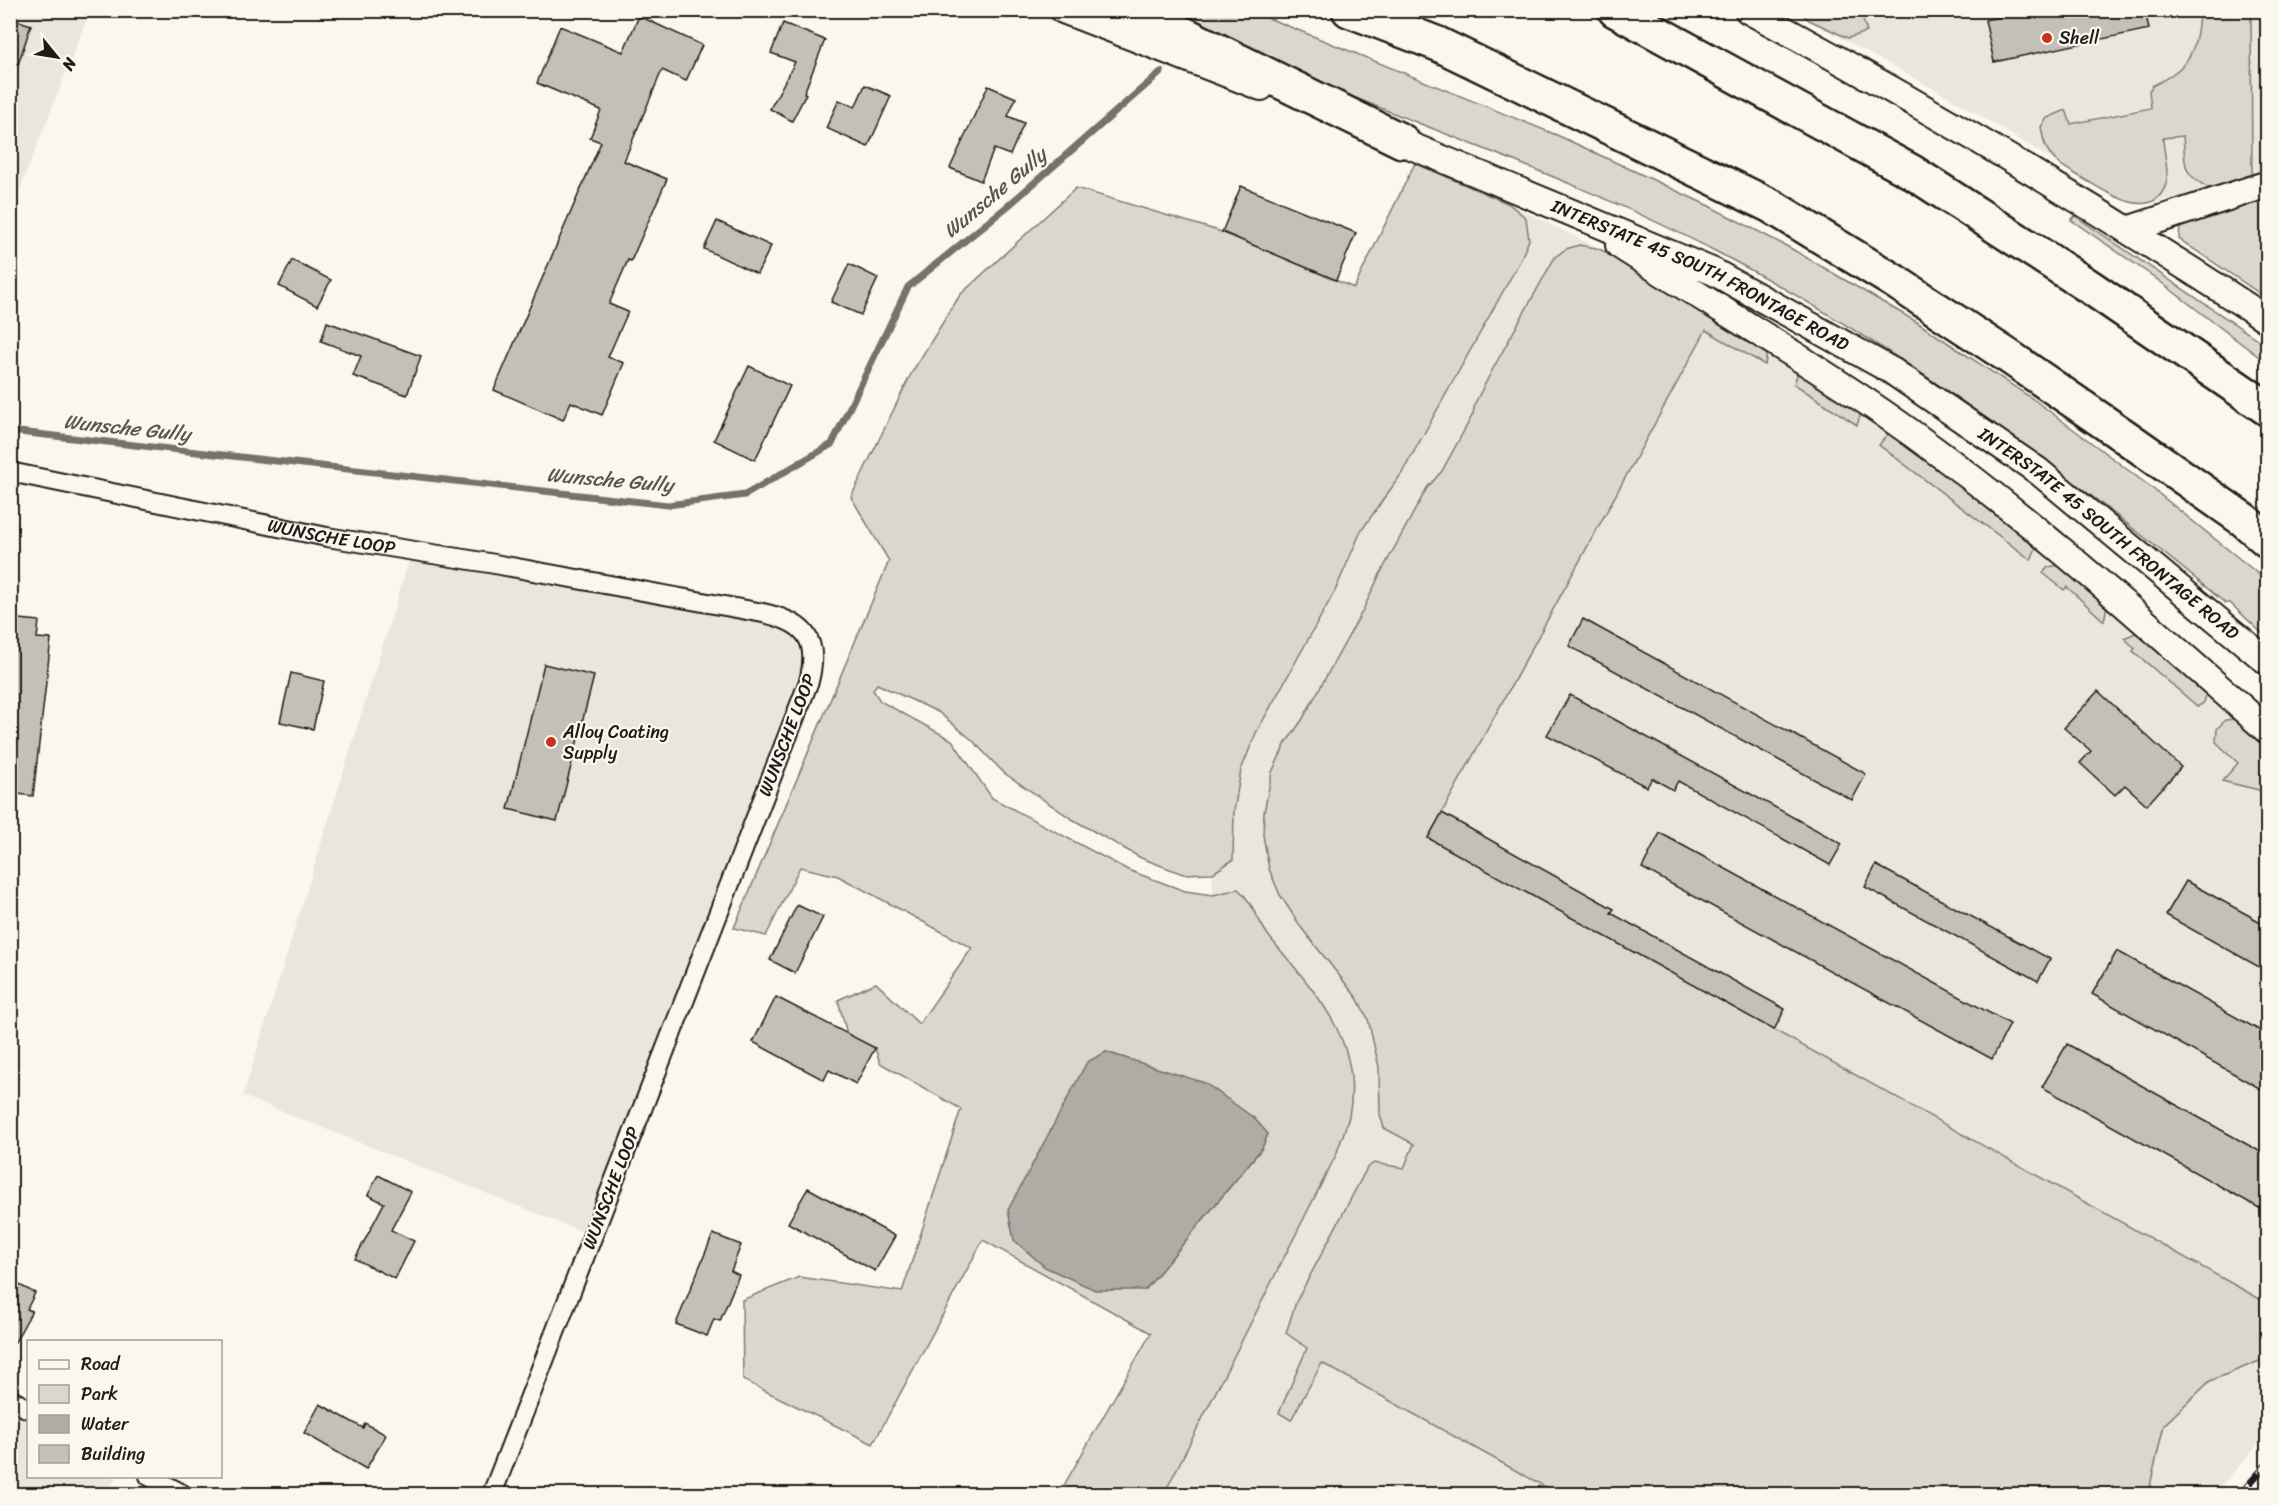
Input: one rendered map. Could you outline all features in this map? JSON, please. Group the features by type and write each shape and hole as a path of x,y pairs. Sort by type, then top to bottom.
{"highway":[{"path":"1135,10 1402,141"},
{"path":"1349,10 1438,44 1771,206 1894,281 2008,356 2168,467 2268,541"},
{"path":"1615,10 1912,172 2090,287 2268,409"}],"main road":[{"name":"INTERSTATE 45 SOUTH FRONTAGE ROAD","path":"1063,10 1402,141 1714,272 1892,371 2038,471 2268,662"},
{"path":"1748,10 1927,109 2130,229 2268,320"},
{"path":"2130,229 2268,184"},
{"path":"1564,209 1681,285 1792,352 1884,414 1948,461 2055,546 2268,732"}],"street":[{"name":"WUNSCHE LOOP","path":"10,472 327,537 489,563 772,615 792,622 810,640 814,661 809,681 492,1494"},
{"path":"10,1400 27,1408"},
{"path":"153,1478 182,1494"}],"shaded area":[{"path":"11,11 90,11 11,212"},
{"path":"1792,11 2267,11 2267,171 2220,187 2149,204 2135,204 2115,198 1956,101"},
{"path":"1415,163 1509,204 1613,255 1716,313 1981,494 2267,743 2267,1434 2214,1494 1108,1494 1324,1104 1213,931 1212,789 1352,294"},
{"path":"410,557 763,623 787,632 796,641 801,653 802,667 583,1232 243,1096"},
{"path":"11,1412 27,1421 27,1478 115,1478 107,1494 11,1494"}],"green space":[{"path":"1160,11 1251,11 1559,136 1709,206 1790,248 1915,321 2033,399 2148,485 2267,581 2267,638 2230,603 2225,603 2105,506 1981,414 1918,371 1787,290 1719,253 1612,202 1236,48"},
{"path":"1799,11 1860,11 1867,32 1848,38 1809,20"},
{"path":"2204,11 2251,11 2252,176 2211,189 2190,174 2185,162 2183,136 2163,138 2166,184 2160,196 2151,202 2141,204 2107,192 2067,169 2053,158 2045,145 2041,127 2047,118 2066,110 2071,124 2151,108 2149,91 2152,86 2174,73 2188,59 2198,29 2199,15 2203,16"},
{"path":"1415,163 1509,204 1526,218 1529,240 1520,261 1402,473 1361,531 1335,591 1256,733 1241,770 1234,811 1233,860 1213,873 1183,874 1141,858 1072,819 1004,773 971,739 938,712 877,684 873,690 880,701 952,740 992,798 1128,870 1185,891 1213,895 1238,889 1248,900 1271,939 1319,998 1342,1041 1349,1064 1352,1089 1349,1116 1336,1155 1164,1494 1059,1494 1151,1333 983,1240 873,1444 743,1380 742,1300 799,1277 902,1292 961,1109 880,1063 875,1048 847,1034 838,1000 876,983 919,1024 972,948 838,876 800,867 766,936 734,928 889,561 851,497 912,372 960,295 1076,188 1222,232 1354,288","holes":["1106,1052 1130,1060 1268,1134 1262,1148 1145,1290"]},
{"path":"2267,196 2267,297 2265,297 2179,239 2180,226"},
{"path":"2075,216 2267,346 2267,363 2154,277 2071,220"},
{"path":"1579,245 1596,248 1613,255 1768,348 1765,365 1706,330 1428,838 2267,1303 2267,1358 2210,1381 2164,1425 2149,1490 2144,1494 1558,1494 1322,1363 1291,1420 1279,1413 1307,1348 1286,1333 1296,1302 1367,1168 1374,1163 1404,1168 1414,1144 1384,1128 1380,1114 1379,1067 1368,1019 1357,998 1303,930 1280,895 1269,869 1263,835 1264,812 1272,772 1286,743 1302,720 1363,610 1427,488 1442,471 1473,414 1475,403 1495,365 1555,257 1566,249"},
{"path":"1799,369 1862,410 1857,425 1794,384"},
{"path":"1890,431 1897,431 2037,545 2031,560 1879,445"},
{"path":"2061,565 2107,606 2104,621 2067,587 2064,590 2043,573 2048,567"},
{"path":"2138,632 2205,690 2202,704 2197,706 2133,651 2135,648 2124,638"},
{"path":"2235,719 2245,722 2267,743 2267,792 2222,781 2238,763 2216,742 2217,729 2225,720"}],"water":[{"path":"1106,1052 1205,1083 1254,1118 1268,1134 1262,1148 1145,1290 1095,1290 1045,1267 1014,1240 1008,1210 1087,1062"}],"building":[{"name":"Shell","path":"2030,10 2145,10 2149,29 1994,62 1985,20"},
{"path":"639,16 702,45 686,81 662,70 624,161 667,179 631,261 628,260 609,304 628,312 608,357 624,363 602,415 571,402 563,420 494,390 601,142 590,138 601,110 537,83 560,26 623,52"},
{"path":"10,18 31,25 14,77 10,76"},
{"path":"783,23 825,40 804,93 806,94 792,121 770,109 795,62 771,53"},
{"path":"865,85 891,96 868,147 826,128 839,100 855,107"},
{"path":"988,86 1016,98 1008,116 1024,123 1010,155 994,149 981,181 950,168"},
{"path":"1241,186 1356,233 1336,280 1222,232"},
{"path":"717,221 771,246 757,274 704,249"},
{"path":"292,260 331,280 317,306 279,286"},
{"path":"849,264 878,278 861,315 831,302"},
{"path":"327,322 421,356 407,395 353,376 361,356 321,341"},
{"path":"749,366 790,386 755,460 714,440"},
{"path":"10,618 39,621 37,638 51,639 33,796 10,793"},
{"path":"1583,619 1866,774 1852,800 1569,646"},
{"name":"Alloy Coating Supply","path":"544,664 594,676 557,821 508,809"},
{"path":"291,673 324,681 313,729 280,722"},
{"path":"2098,691 2181,767 2147,805 2125,785 2115,795 2080,763 2091,751 2064,728"},
{"path":"1570,695 1842,844 1830,865 1678,781 1673,790 1652,778 1647,787 1547,735"},
{"path":"1442,813 1614,909 1611,913 1785,1009 1774,1030 1428,838"},
{"path":"1660,833 2010,1024 1992,1059 1642,868"},
{"path":"1876,865 2050,959 2038,981 1865,887"},
{"path":"2186,881 2268,926 2268,972 2166,915"},
{"path":"797,905 823,917 795,973 770,960"},
{"path":"2117,951 2268,1035 2268,1093 2092,994"},
{"path":"776,997 875,1048 856,1084 829,1070 824,1080 753,1042"},
{"path":"2067,1044 2268,1156 2268,1213 2042,1087"},
{"path":"378,1175 411,1192 391,1230 414,1241 395,1279 355,1259 384,1203 368,1195"},
{"path":"808,1188 895,1236 875,1271 788,1223"},
{"path":"713,1234 741,1245 731,1271 739,1275 720,1321 714,1319 707,1336 676,1324"},
{"path":"10,1280 35,1293 27,1309 32,1311 10,1351"},
{"path":"320,1404 363,1428 365,1423 386,1435 366,1469 304,1433"}],"waterway":[{"name":"Wunsche Gully","path":"10,431 668,505 745,495 832,444 908,287 1009,205 1161,72"}],"railway":[{"path":"2240,1494 2268,1463"},
{"path":"2260,1494 2268,1486"}],"place":[{"name":"Shell","path":"2047,38"},
{"name":"Alloy Coating Supply","path":"551,742"}]}
